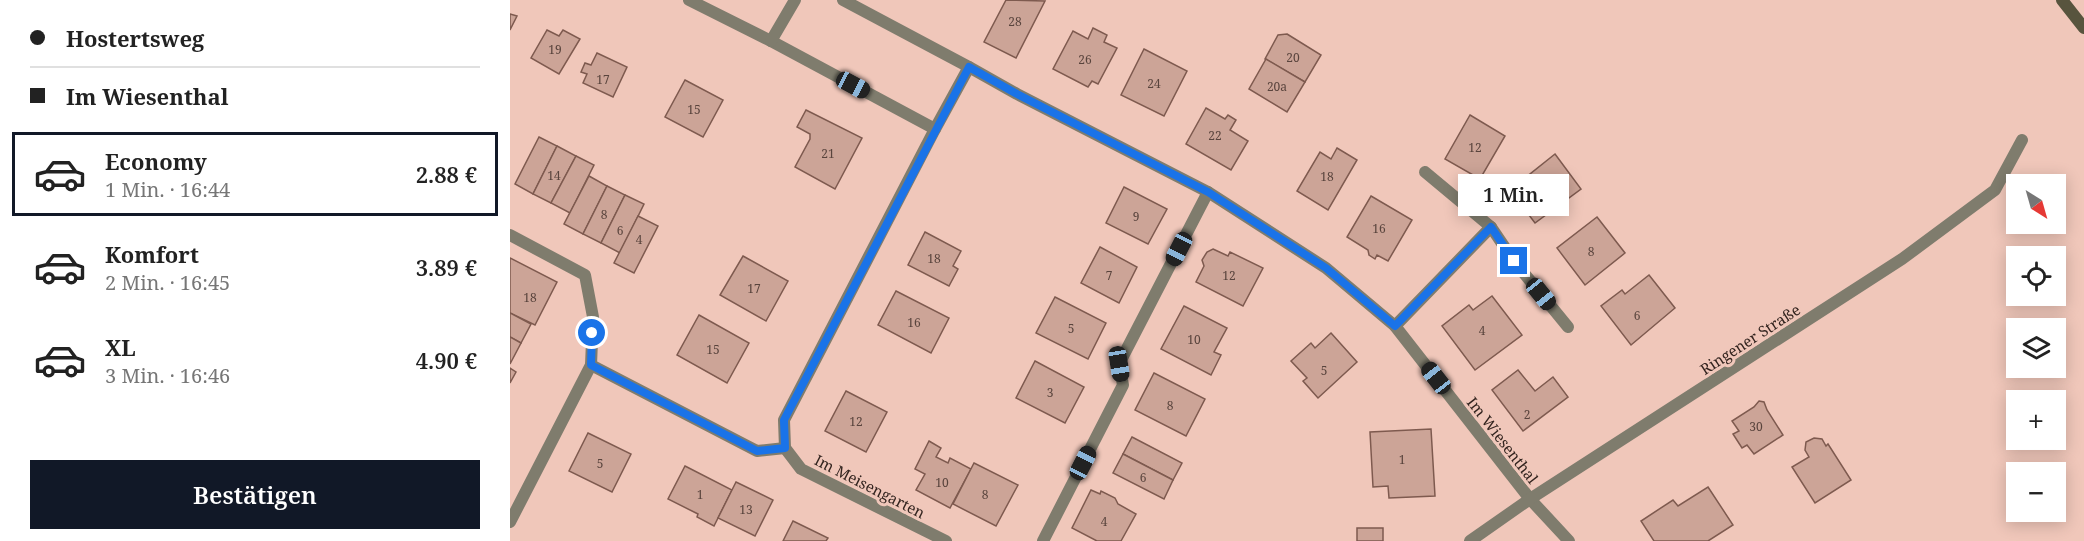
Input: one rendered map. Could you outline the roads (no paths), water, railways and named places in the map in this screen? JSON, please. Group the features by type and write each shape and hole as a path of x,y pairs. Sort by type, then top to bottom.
{"main road":[{"path":"2062,0 2084,28"}],"street":[{"path":"689,0 935,129"},
{"path":"771,41 795,0"},
{"name":"Im Wiesenthal","path":"843,0 1017,94 1208,192 1326,268 1395,326 1530,499 1569,541"},
{"path":"591,365 757,451 785,448 784,420 969,67"},
{"name":"Ringener Straße","path":"1470,541 1530,499 1902,259 1995,190 2022,140"},
{"path":"1425,172 1491,227 1514,261 1568,327"},
{"path":"1043,541 1123,385 1119,364 1208,192"},
{"path":"1395,326 1491,227"},
{"path":"510,235 585,275 593,317 591,365 510,522"},
{"name":"Im Meisengarten","path":"785,448 801,469 946,541"}]}
